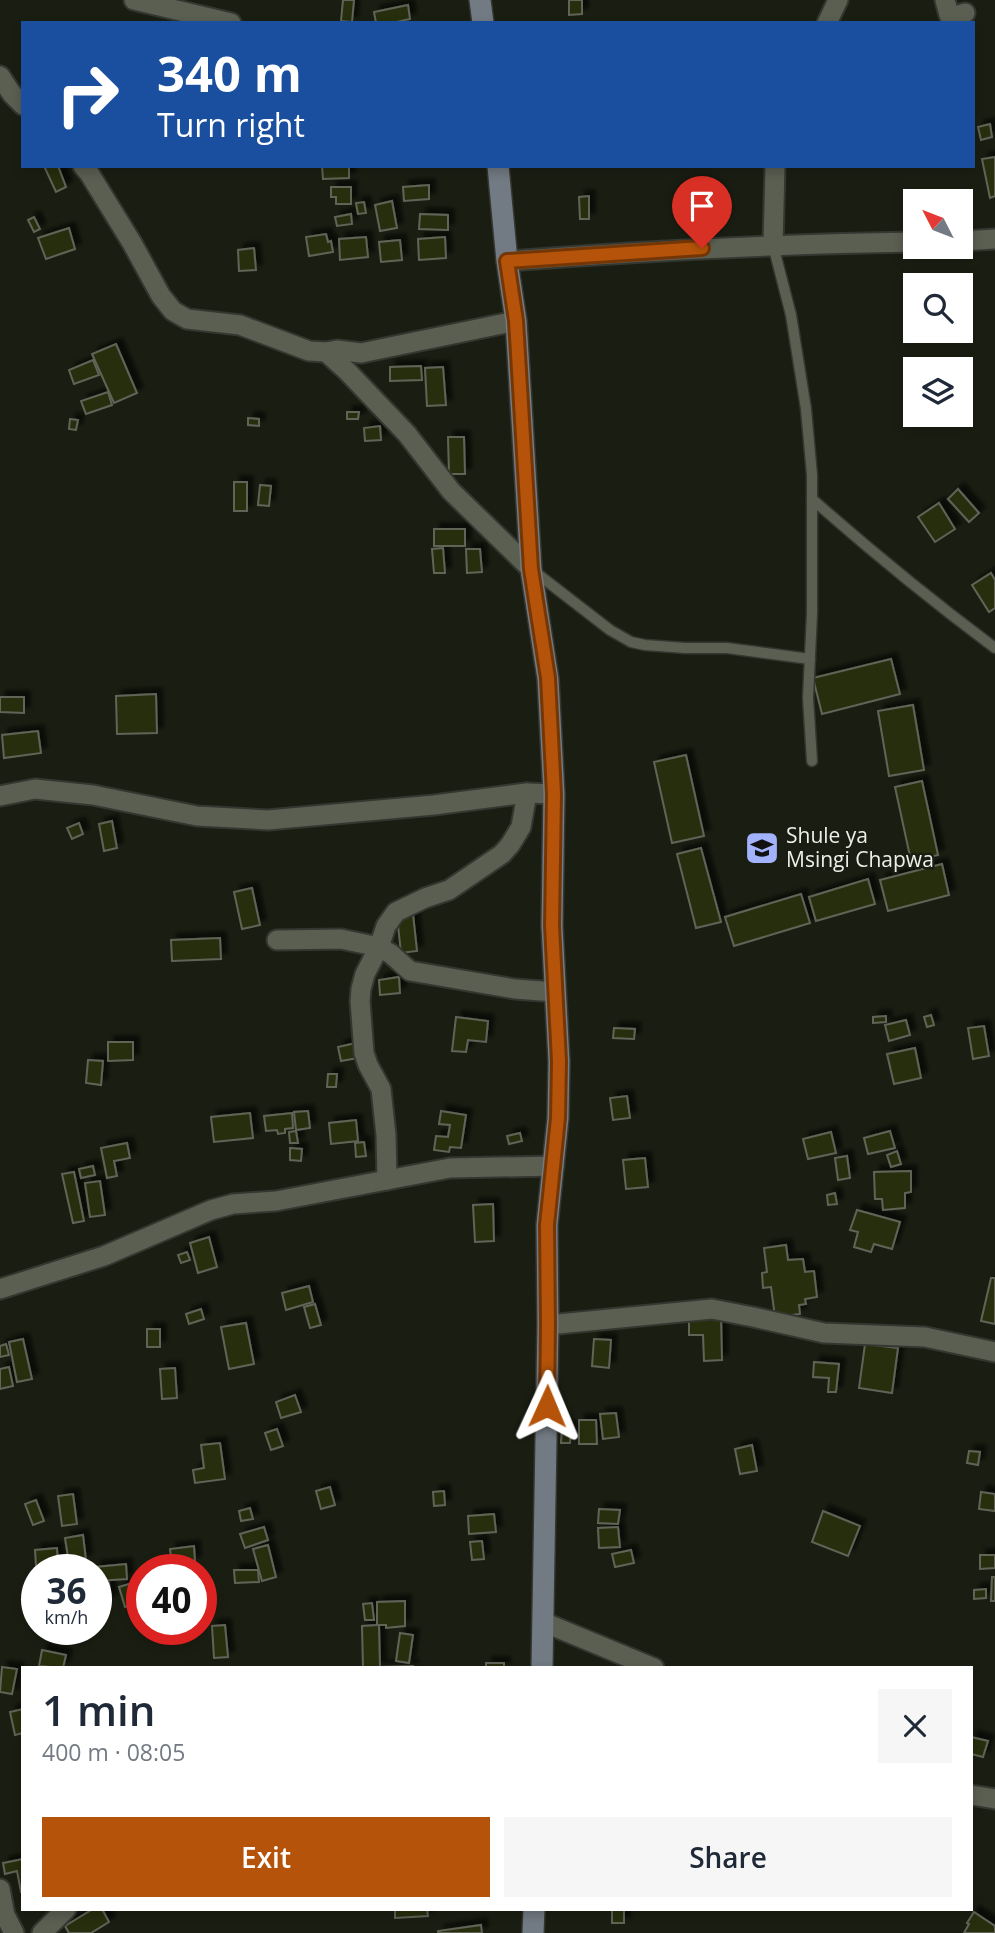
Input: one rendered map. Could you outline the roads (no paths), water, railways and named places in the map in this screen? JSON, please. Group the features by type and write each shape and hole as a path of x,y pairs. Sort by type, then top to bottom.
{"street":[{"path":"134,0 224,21"},
{"path":"828,21 838,0"},
{"path":"945,0 952,17 965,13"},
{"path":"0,76 21,103"},
{"path":"85,168 161,296 173,312 187,319 240,325 309,351 337,350 360,354 516,321"},
{"path":"498,168 516,321 531,569 548,678 554,794 552,926 559,1061 558,1118 547,1225 548,1325 542,1666"},
{"path":"773,245 775,168"},
{"path":"973,240 995,239"},
{"path":"507,261 654,250 903,242"},
{"path":"326,352 347,370 407,434 451,491 531,569"},
{"path":"0,796 35,789 47,790 93,795 197,816 268,820 433,805 527,793 554,794"},
{"path":"387,1180 382,1089 364,1053 360,1001 365,974 386,926 396,912 449,890 502,854 521,827 527,793"},
{"path":"277,940 341,939 379,947 410,971 515,989 555,992"},
{"path":"0,1289 104,1256 211,1210 233,1204 276,1201 450,1168 554,1166"},
{"path":"548,1325 712,1309 824,1333 925,1338 995,1352"},
{"path":"543,1622 649,1666"},
{"path":"973,1795 995,1799"},
{"path":"0,1889 5,1915 14,1933"},
{"path":"42,1933 64,1911"},
{"path":"533,1933 534,1911"}],"lane":[{"path":"773,245 790,315 806,409 812,475 812,613 808,698 812,761"},
{"path":"812,499 948,613 995,648"},
{"path":"531,569 610,630 631,642 685,648 727,648 810,659"}],"place":[{"name":"Shule ya Msingi Chapwa","path":"762,848"}]}
